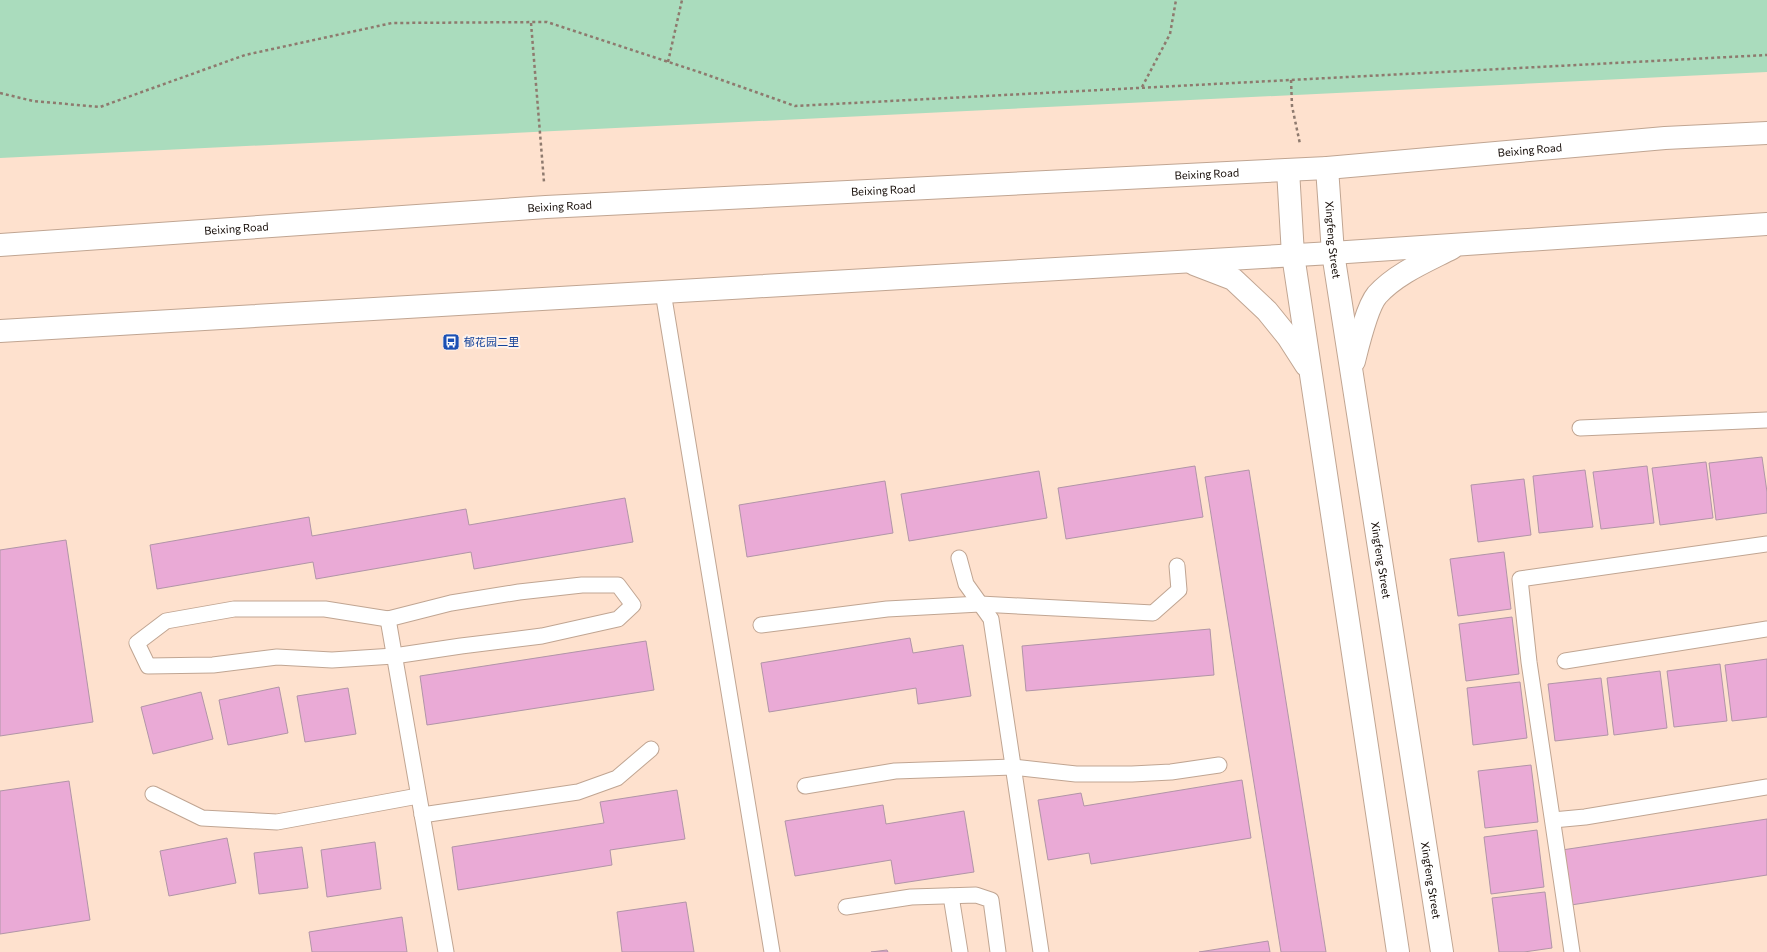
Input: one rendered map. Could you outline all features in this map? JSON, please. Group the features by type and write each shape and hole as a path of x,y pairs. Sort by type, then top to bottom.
{"main road":[{"name":"Beixing Road","path":"0,245 546,207 1307,169 1665,138 1767,133"},
{"name":"Xingfeng Street","path":"1307,169 1333,253 1442,952"},
{"path":"1307,169 1293,255 1398,952"},
{"path":"0,330 446,303 663,292 1333,253 1767,224"},
{"path":"1352,370 1363,325 1377,296 1404,273 1460,244"},
{"path":"1187,261 1233,279 1267,311 1288,337 1310,372"}],"lane":[{"path":"663,292 772,952"},
{"path":"1580,428 1767,420"},
{"path":"1572,952 1529,662 1520,579 1767,544"},
{"path":"959,558 966,584 991,619 1041,952"},
{"path":"761,625 886,609 980,604 1153,613 1179,590 1177,566"},
{"path":"582,585 618,585 633,605 618,619 550,634 394,656 332,660 277,657 213,665 148,666 137,644 166,621 234,609 325,609 388,619 451,603 519,592 582,585"},
{"path":"388,619 446,952"},
{"path":"1565,661 1767,629"},
{"path":"422,815 578,792 617,778 651,749"},
{"path":"805,786 895,771 1013,767 1076,774 1132,774 1171,772 1219,765"},
{"path":"1553,820 1585,817 1767,787"},
{"path":"153,794 202,818 277,822 418,796"},
{"path":"846,907 911,897 976,895 991,900 998,952"},
{"path":"951,896 960,952"}],"path":[{"path":"668,62 682,0"},
{"path":"1142,88 1170,34 1176,0"},
{"path":"0,93 33,101 100,107 245,55 392,23 547,22 795,106 1767,55"},
{"path":"531,23 546,207"},
{"path":"1291,80 1292,106 1307,169"}],"green space":[{"path":"0,0 1767,0 1767,72 0,158"}],"building":[{"path":"1762,457 1767,492 1767,513 1716,520 1709,463"},
{"path":"1706,462 1713,518 1660,525 1652,468"},
{"path":"1195,466 1203,517 1066,539 1058,488"},
{"path":"1647,466 1654,523 1601,529 1593,472"},
{"path":"1249,470 1326,952 1281,952 1205,477"},
{"path":"1585,470 1593,527 1539,533 1533,476"},
{"path":"1039,471 1047,518 909,541 901,494"},
{"path":"1524,479 1531,535 1478,542 1471,485"},
{"path":"885,481 893,533 747,557 739,505"},
{"path":"625,498 633,542 474,569 471,552 316,579 313,562 157,589 150,545 309,517 312,536 466,509 469,525"},
{"path":"66,540 93,722 0,736 0,550"},
{"path":"1504,552 1511,609 1458,616 1450,559"},
{"path":"1512,617 1519,674 1466,681 1459,624"},
{"path":"1210,629 1214,675 1026,691 1022,646"},
{"path":"910,638 913,653 963,645 971,696 918,704 916,688 769,712 761,663"},
{"path":"646,641 654,690 427,725 420,676"},
{"path":"1767,659 1767,717 1732,721 1725,665"},
{"path":"1720,664 1727,721 1674,727 1667,671"},
{"path":"1660,671 1667,728 1614,735 1607,678"},
{"path":"1601,678 1608,735 1555,741 1548,684"},
{"path":"1520,682 1527,738 1473,745 1467,688"},
{"path":"279,687 288,733 228,745 219,700"},
{"path":"348,688 356,734 305,742 297,696"},
{"path":"201,692 213,739 153,754 141,707"},
{"path":"1531,765 1538,822 1485,828 1478,771"},
{"path":"1242,780 1251,838 1091,864 1089,853 1048,860 1038,800 1081,793 1084,806"},
{"path":"69,781 90,920 0,934 0,791"},
{"path":"677,790 685,839 610,850 612,865 458,890 452,847 604,823 600,802"},
{"path":"883,805 886,824 964,811 974,872 895,884 891,860 795,876 785,821"},
{"path":"1767,819 1767,875 1571,905 1562,850"},
{"path":"1537,830 1544,887 1491,894 1484,837"},
{"path":"227,838 236,883 169,896 160,851"},
{"path":"375,842 381,889 327,897 321,850"},
{"path":"302,847 308,888 259,894 254,853"},
{"path":"1545,892 1552,948 1524,952 1499,952 1492,898"},
{"path":"686,902 694,952 622,952 617,912"},
{"path":"402,917 407,952 312,952 309,932"},
{"path":"1268,941 1270,952 1199,952"},
{"path":"887,950 888,952 871,952"}],"place":[{"name":"郁花园二里","path":"451,342"}]}
